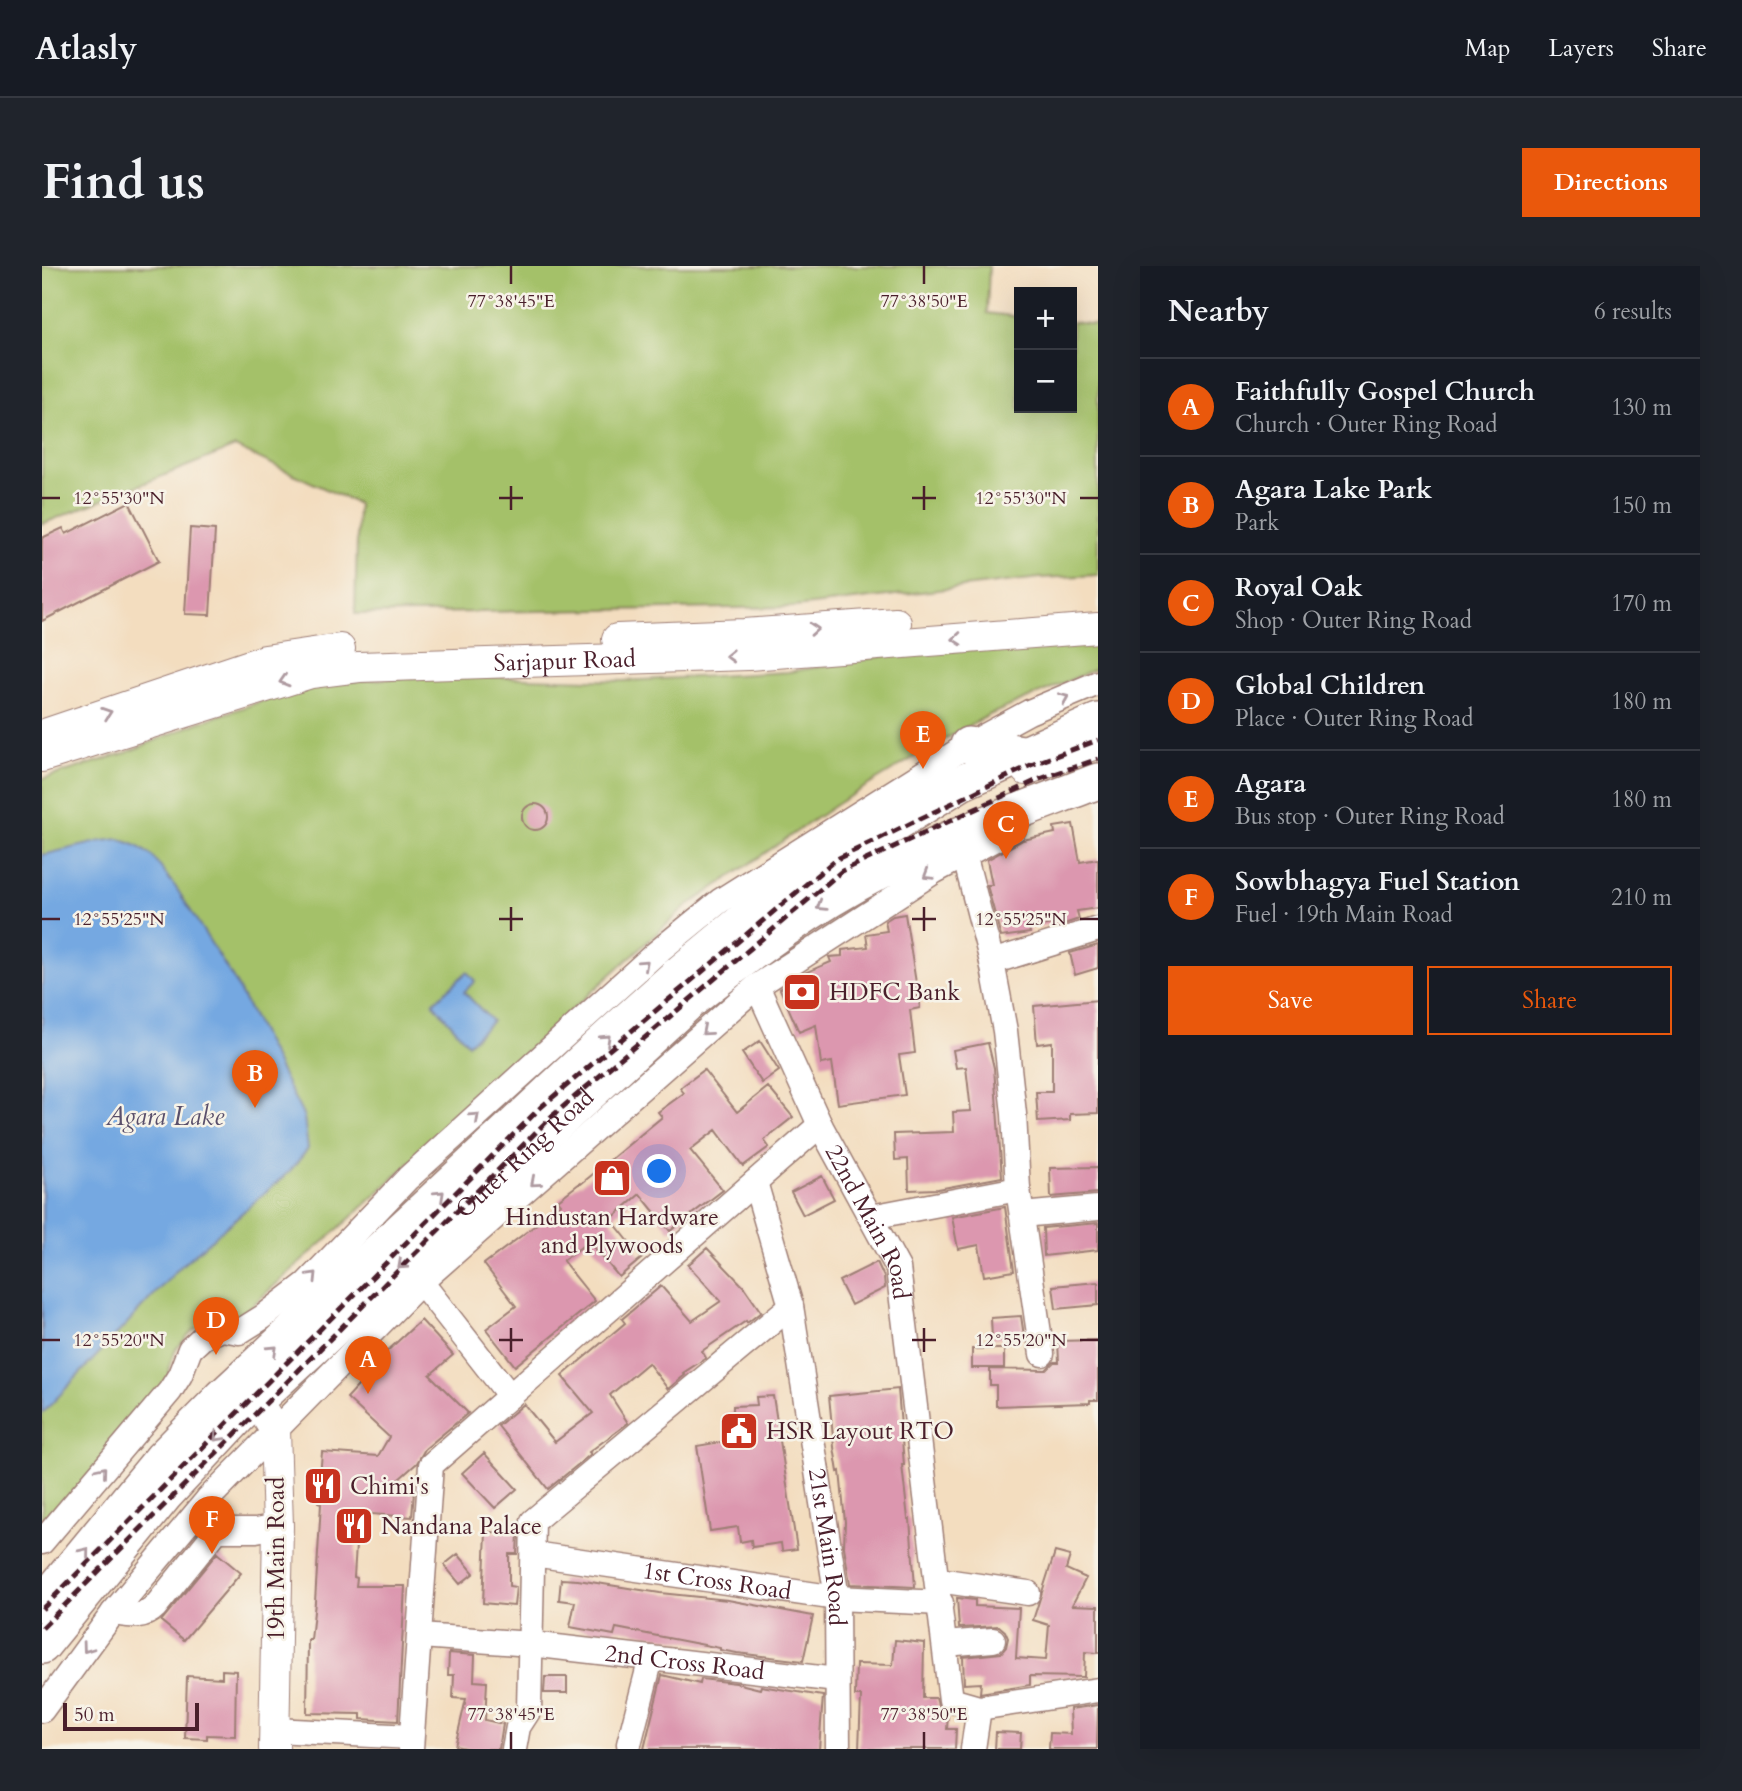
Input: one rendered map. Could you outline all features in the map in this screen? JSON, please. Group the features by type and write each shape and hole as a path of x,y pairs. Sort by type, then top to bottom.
{"highway":[{"name":"Outer Ring Road","path":"42,1646 247,1391 605,1040 676,976 747,917 961,783 1098,721"},
{"path":"968,745 1023,753"},
{"name":"Outer Ring Road","path":"42,1604 162,1458 247,1391 688,1003 744,957 818,907 879,871 954,847 1098,781"}],"main road":[{"name":"Sarjapur Road","path":"42,735 265,660 310,652 744,634 1098,608"},
{"name":"Sarjapur Road","path":"42,757 311,673 359,667 749,655 1098,628"},
{"name":"Outer Ring Road","path":"961,783 1022,772 1098,743"},
{"path":"247,1391 275,1430"},
{"name":"19th Main Road","path":"274,1739 278,1525 275,1430"}],"street":[{"path":"42,1542 170,1391 180,1375 190,1349 203,1337 222,1329 239,1332 306,1284 408,1178 655,954 720,901 968,745 1029,712 1098,683"},
{"path":"42,1710 113,1613 208,1499 421,1282 757,986 954,847 1009,831 1098,797"},
{"path":"954,847 992,962 1006,1045 1018,1189 1042,1354"},
{"path":"992,962 1098,929"},
{"name":"22nd Main Road","path":"757,986 820,1125 898,1268 951,1700 979,1708"},
{"path":"274,1739 411,1743 431,1465 820,1125"},
{"name":"21st Main Road","path":"755,1182 791,1306 837,1598 838,1749"},
{"path":"870,1217 1018,1189"},
{"path":"1022,1215 1098,1208"},
{"path":"421,1282 510,1396"},
{"path":"514,1749 518,1727 529,1710 533,1521 791,1306"},
{"path":"113,1613 132,1616 149,1613 210,1541 216,1522 208,1499"},
{"path":"215,1530 256,1530 278,1525"},
{"name":"1st Cross Road","path":"533,1554 837,1598 939,1592 1028,1593"},
{"name":"2nd Cross Road","path":"420,1636 531,1644 838,1680"},
{"path":"945,1644 993,1640"},
{"path":"629,1744 651,1658"},
{"path":"974,1749 979,1708 1098,1690"}],"green space":[{"path":"42,266 989,266 987,313 1014,316 1014,413 1077,413 1077,323 1098,325 1098,575 1040,578 795,607 355,614 358,504 235,447 42,524"},
{"path":"1032,645 1098,645 1098,668 989,715 936,744 837,804 686,907 569,1012 367,1203 237,1319 215,1318 193,1330 176,1349 170,1364 168,1383 42,1537 42,779 128,752 197,723 313,684 438,675 623,681 788,672 902,653"}],"water":[{"name":"Agara Lake","path":"119,839 152,856 177,889 234,980 304,1117 308,1149 290,1171 181,1266 42,1414 42,855"},
{"path":"467,972 475,981 464,992 492,1021 468,1044 433,1003"}],"building":[{"path":"129,502 159,561 42,621 42,538 63,528 66,534"},
{"path":"190,528 215,530 210,615 185,614"},
{"path":"535,804 544,808 548,817 544,826 535,830 526,826 522,817 526,808"},
{"path":"1073,824 1080,862 1098,859 1098,908 1077,911 1079,919 1064,924 1063,922 1029,928 1030,933 1001,937 987,885 992,885 987,860 1023,840 1055,833 1054,827"},
{"path":"905,914 920,1008 910,1010 915,1053 899,1055 905,1095 838,1104 832,1062 821,1064 816,1025 799,1032 780,989 805,973 831,962 829,957 842,956 842,950 868,947 866,934 887,931 885,921"},
{"path":"1098,945 1098,968 1075,975 1070,953"},
{"path":"1098,1000 1098,1113 1070,1114 1070,1120 1038,1122 1036,1092 1052,1092 1052,1042 1037,1044 1034,1006"},
{"path":"760,1041 779,1071 762,1083 742,1053"},
{"path":"988,1043 994,1068 1002,1177 938,1189 909,1190 908,1159 895,1160 894,1134 954,1132 953,1112 971,1111 966,1067 956,1068 953,1050"},
{"path":"704,1070 737,1112 768,1087 793,1117 764,1140 769,1147 743,1166 716,1130 690,1150 723,1190 670,1231 640,1194 611,1219 642,1258 619,1277 589,1241 563,1261 595,1301 515,1366 486,1329 516,1306 484,1264 561,1204 558,1200 662,1117 658,1112 684,1093 680,1088"},
{"path":"1098,1167 1098,1193 1051,1197 1050,1168"},
{"path":"822,1176 834,1199 803,1215 791,1192"},
{"path":"1005,1207 1014,1271 984,1276 979,1245 958,1249 952,1217"},
{"path":"1098,1223 1098,1250 1044,1256 1043,1228"},
{"path":"707,1248 743,1286 761,1312 702,1351 706,1358 683,1373 685,1375 668,1389 648,1363 610,1395 628,1423 589,1452 591,1454 548,1489 498,1426 524,1404 555,1442 593,1413 562,1376 625,1323 622,1319 661,1286 692,1321 721,1301 688,1265"},
{"path":"877,1262 884,1277 885,1288 851,1305 839,1281"},
{"path":"1098,1282 1098,1305 1056,1309 1053,1286"},
{"path":"1021,1316 1024,1336 992,1338 991,1318"},
{"path":"421,1320 453,1355 430,1375 468,1413 425,1449 417,1463 399,1479 411,1493 414,1491 412,1517 358,1513 354,1577 357,1578 356,1586 405,1586 398,1721 361,1719 361,1714 307,1713 308,1640 311,1640 315,1602 322,1452 378,1456 389,1437 347,1398 383,1355"},
{"path":"1098,1340 1098,1400 1090,1400 1090,1403 996,1406 996,1385 990,1385 990,1369 1046,1370 1054,1362 1059,1362 1058,1341"},
{"path":"972,1349 1004,1349 1004,1368 972,1368"},
{"path":"898,1389 902,1465 910,1519 915,1587 850,1584 844,1547 845,1522 840,1471 838,1472 834,1447 829,1396"},
{"path":"773,1396 797,1549 782,1551 781,1543 752,1547 751,1540 740,1542 738,1527 710,1531 697,1446 727,1441 724,1414 733,1412 733,1406 757,1405 756,1397"},
{"path":"484,1453 517,1489 495,1508 462,1473"},
{"path":"486,1532 518,1533 517,1554 509,1554 509,1586 516,1587 514,1606 483,1603"},
{"path":"1055,1552 1070,1556 1066,1569 1086,1578 1072,1605 1098,1606 1098,1653 1085,1652 1084,1677 1030,1676 1030,1685 980,1693 981,1683 964,1684 963,1657 1001,1653 1008,1638 999,1626 959,1628 957,1598 975,1600 975,1606 1019,1608 1016,1658 1046,1660 1049,1625 1033,1620"},
{"path":"217,1553 241,1573 184,1640 161,1621"},
{"path":"458,1554 474,1573 460,1584 444,1565"},
{"path":"561,1579 728,1600 813,1616 803,1661 720,1650 616,1628 614,1635 570,1627 575,1602 559,1600"},
{"path":"895,1640 924,1643 923,1698 936,1698 939,1709 948,1715 947,1729 956,1729 955,1749 859,1749 861,1696 855,1696 856,1664 893,1665"},
{"path":"449,1653 475,1655 474,1681 487,1682 485,1720 503,1724 499,1749 455,1746 466,1699 453,1698 454,1675 448,1675"},
{"path":"222,1670 236,1671 235,1736 207,1735 207,1739 185,1738 187,1676 222,1678"},
{"path":"662,1675 700,1684 701,1679 823,1696 819,1749 644,1749"},
{"path":"545,1677 567,1677 567,1693 544,1693"},
{"path":"1098,1705 1097,1749 1049,1749 1050,1733 1071,1734 1070,1709"},
{"path":"996,1732 1021,1733 1020,1749 995,1749"}],"railway":[{"path":"42,1609 541,1107 835,860 1031,765 1098,740"},
{"path":"42,1628 551,1117 842,871 1040,779 1098,759"}],"place":[{"name":"Agara","path":"923,769"},
{"name":"Royal Oak","path":"1006,859"},
{"name":"HDFC Bank","path":"802,992"},
{"name":"Agara Lake Park","path":"255,1108"},
{"name":"Hindustan Hardware and Plywoods","path":"612,1178"},
{"name":"Global Children","path":"216,1355"},
{"name":"Faithfully Gospel Church","path":"368,1394"},
{"name":"HSR Layout RTO","path":"739,1431"},
{"name":"Chimi's","path":"323,1486"},
{"name":"Nandana Palace","path":"354,1526"},
{"name":"Sowbhagya Fuel Station","path":"212,1554"}]}
